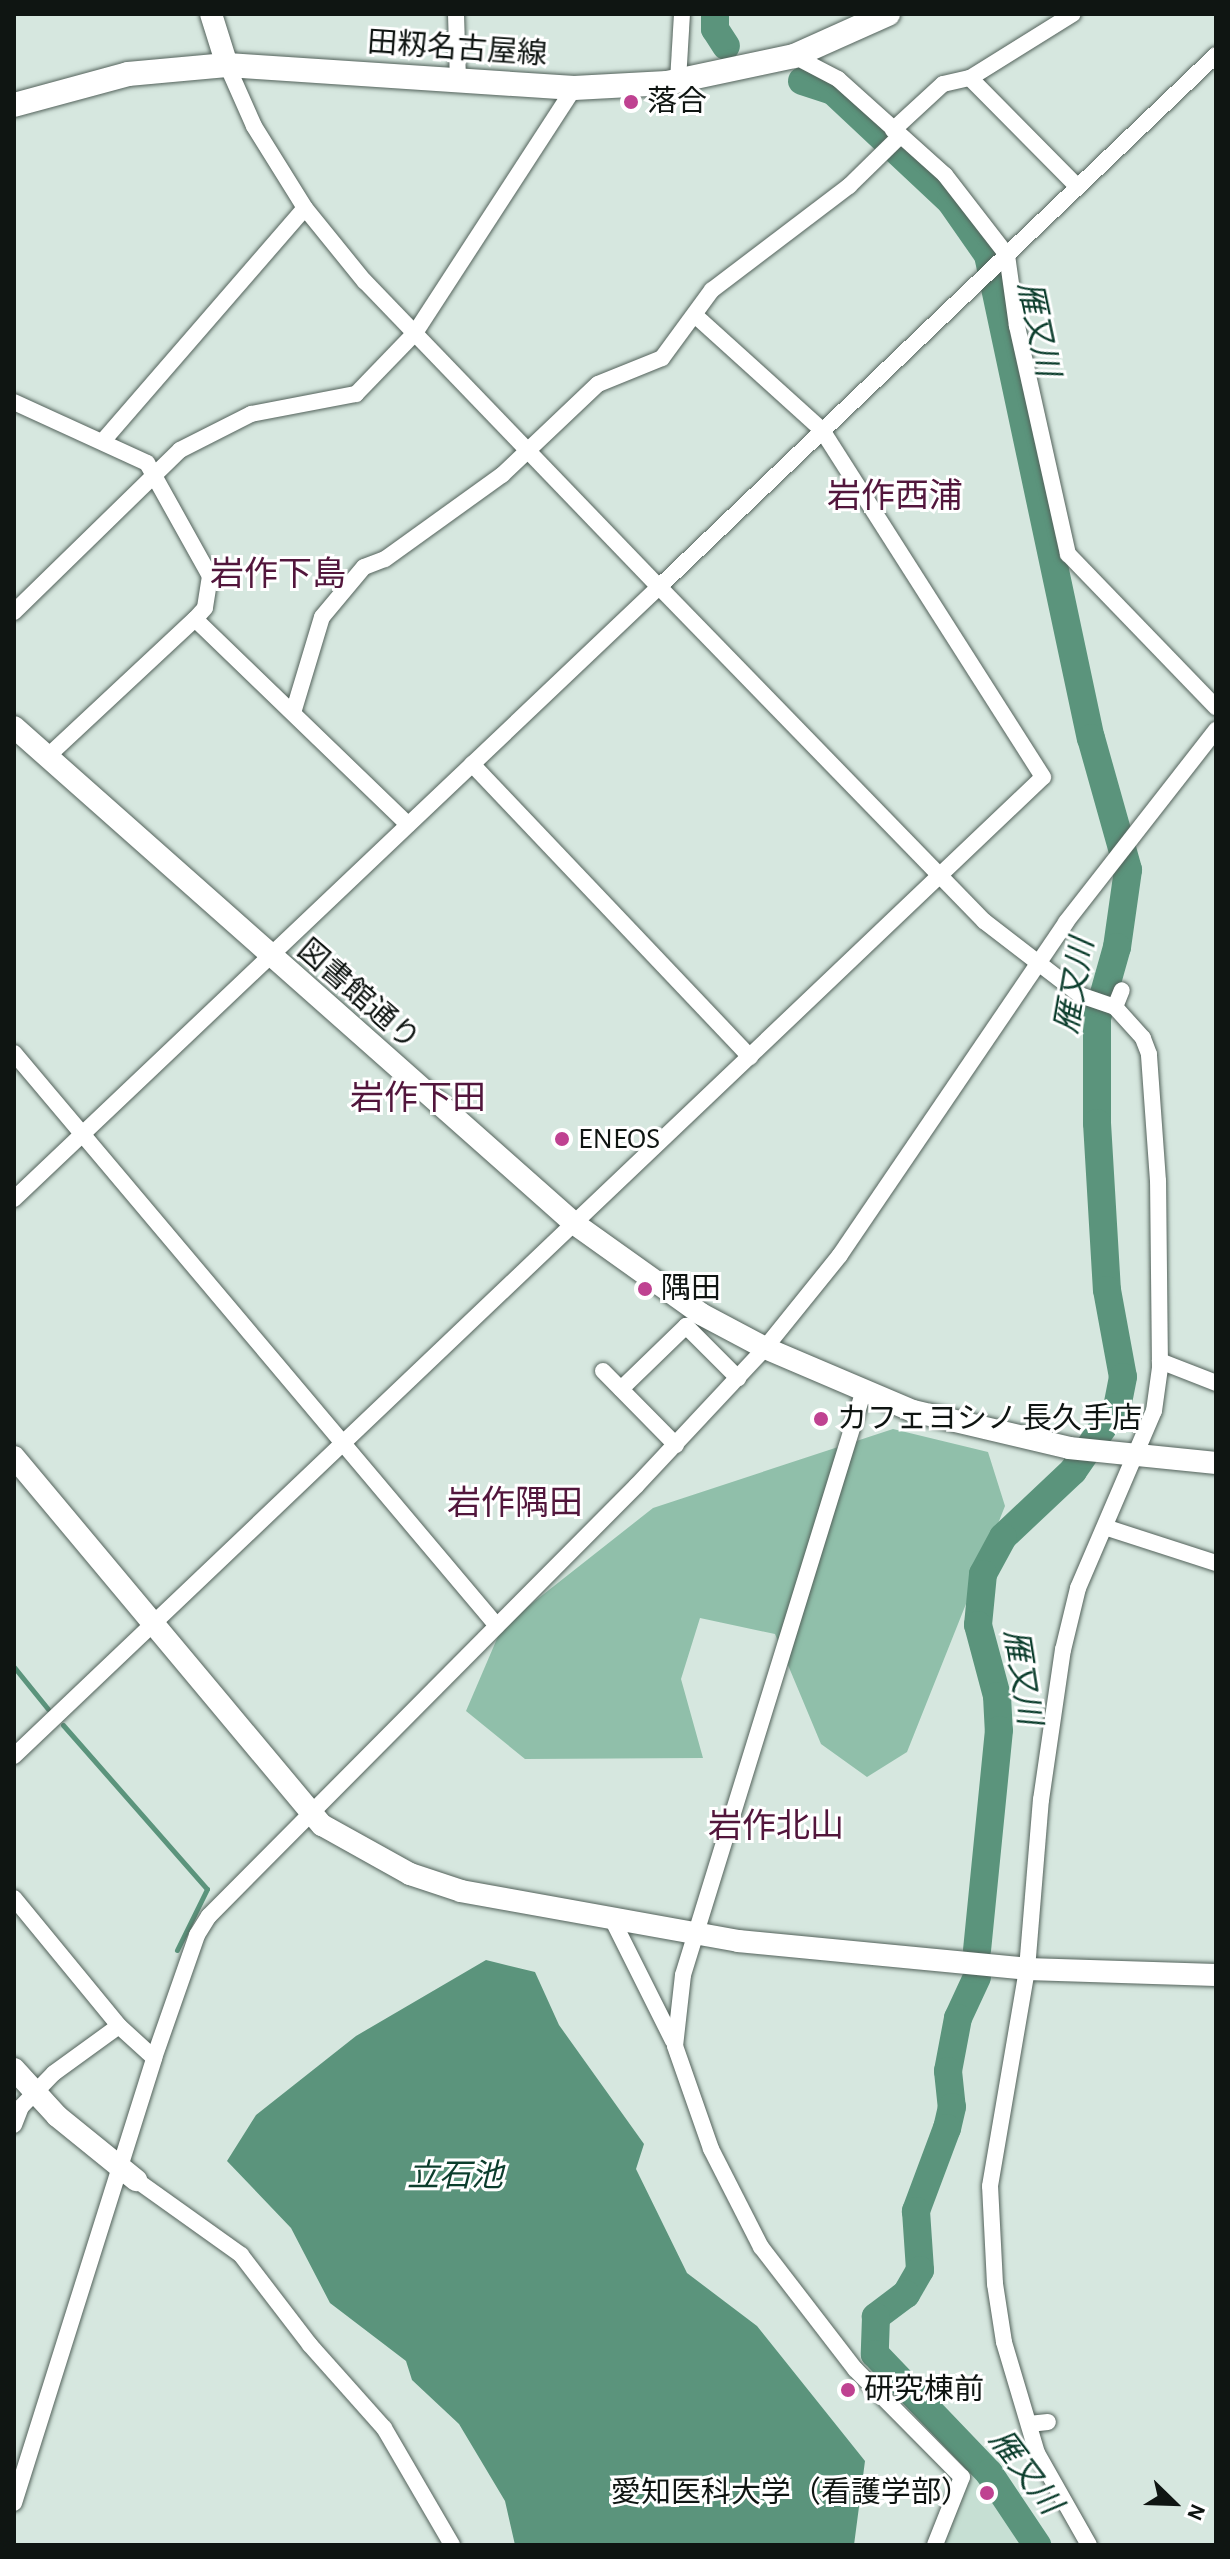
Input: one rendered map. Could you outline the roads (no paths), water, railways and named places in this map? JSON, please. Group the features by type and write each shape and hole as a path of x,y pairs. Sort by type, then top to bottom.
{"main road":[{"name":"田籾名古屋線","path":"14,105 97,79 227,65 574,88 678,81 794,56 877,16"}],"street":[{"path":"211,14 227,65 254,126 305,208 415,333 939,877 1036,964 1092,999 1113,1006 1143,1038 1149,1054 1158,1181 1160,1361 1154,1411 1108,1528 1078,1588 1063,1650 1041,1800 1027,1969 990,2186 997,2298 1029,2424 1037,2453 1089,2545"},
{"path":"456,14 458,81"},
{"path":"678,81 682,14"},
{"path":"293,713 322,617 364,567 385,559 527,452 598,384 662,358 696,316 712,290 748,258 849,186 882,156 943,84 970,78 1073,14"},
{"path":"14,1199 1216,55"},
{"path":"794,56 838,79 945,175 1006,255 1017,326 1068,554 1216,707"},
{"path":"970,78 1077,186"},
{"path":"14,612 180,450 229,422 356,394 415,333 574,88"},
{"path":"103,441 305,208"},
{"path":"14,1756 1043,777 822,430 696,316"},
{"path":"14,402 147,463 210,576 205,608 48,756"},
{"path":"195,619 408,825"},
{"name":"図書館通り","path":"14,727 268,956 575,1224 650,1280 765,1348 863,1393 962,1424 1069,1448 1135,1459 1216,1463"},
{"path":"14,2503 128,2174 154,2058 197,1935 209,1916 676,1445 765,1348 840,1255 1036,964 1122,846 1216,730"},
{"path":"472,764 750,1057"},
{"path":"1113,1006 1122,990"},
{"path":"14,1053 340,1444 497,1626"},
{"path":"621,1389 686,1326 738,1378"},
{"path":"1160,1361 1216,1383"},
{"path":"603,1371 676,1445"},
{"path":"675,2046 676,2005 695,1934 863,1393"},
{"path":"14,1457 311,1813 355,1848 410,1874 461,1891 695,1934 1027,1969 1216,1975"},
{"path":"1108,1528 1216,1563"},
{"path":"14,1898 119,2026 154,2058"},
{"path":"612,1919 675,2046 711,2149 761,2247 855,2369 962,2477 935,2545"},
{"path":"14,2125 21,2107 36,2095 54,2073 119,2026"},
{"path":"14,2069 36,2095 128,2174 241,2255 310,2345 384,2428 452,2545"},
{"path":"1029,2424 1048,2422"}],"water":[{"name":"立石池","path":"486,1960 535,1972 559,2025 644,2144 636,2169 687,2273 757,2326 865,2461 854,2545 515,2545 505,2501 459,2424 412,2380 406,2361 330,2303 291,2228 227,2161 256,2115 356,2036"}],"waterway":[{"name":"雁又川","path":"715,14 715,29 726,46"},
{"name":"雁又川","path":"802,81 833,91 951,202 988,255 1091,738 1128,870 1117,947 1097,1018 1097,1123 1107,1290 1123,1377 1117,1407 1073,1471 1003,1537 983,1574 978,1625 997,1696 999,1730 977,1950"},
{"path":"14,1667 48,1709"},
{"path":"63,1725 207,1889 177,1950"},
{"name":"雁又川","path":"977,1977 958,2018 948,2071 952,2107 947,2128 916,2211 920,2270 906,2294 876,2317 875,2354 989,2473 1037,2545"}],"place":[{"name":"落合","path":"631,102"},
{"name":"ENEOS","path":"562,1139"},
{"name":"隅田","path":"645,1289"},
{"name":"カフェヨシノ 長久手店","path":"821,1419"},
{"name":"研究棟前","path":"848,2390"},
{"name":"愛知医科大学（看護学部）","path":"987,2493"}],"district":[{"name":"岩作西浦","path":"895,498"},
{"name":"岩作下島","path":"278,576"},
{"name":"岩作下田","path":"418,1100"},
{"name":"岩作隅田","path":"515,1505"},
{"name":"岩作北山","path":"776,1828"}]}
